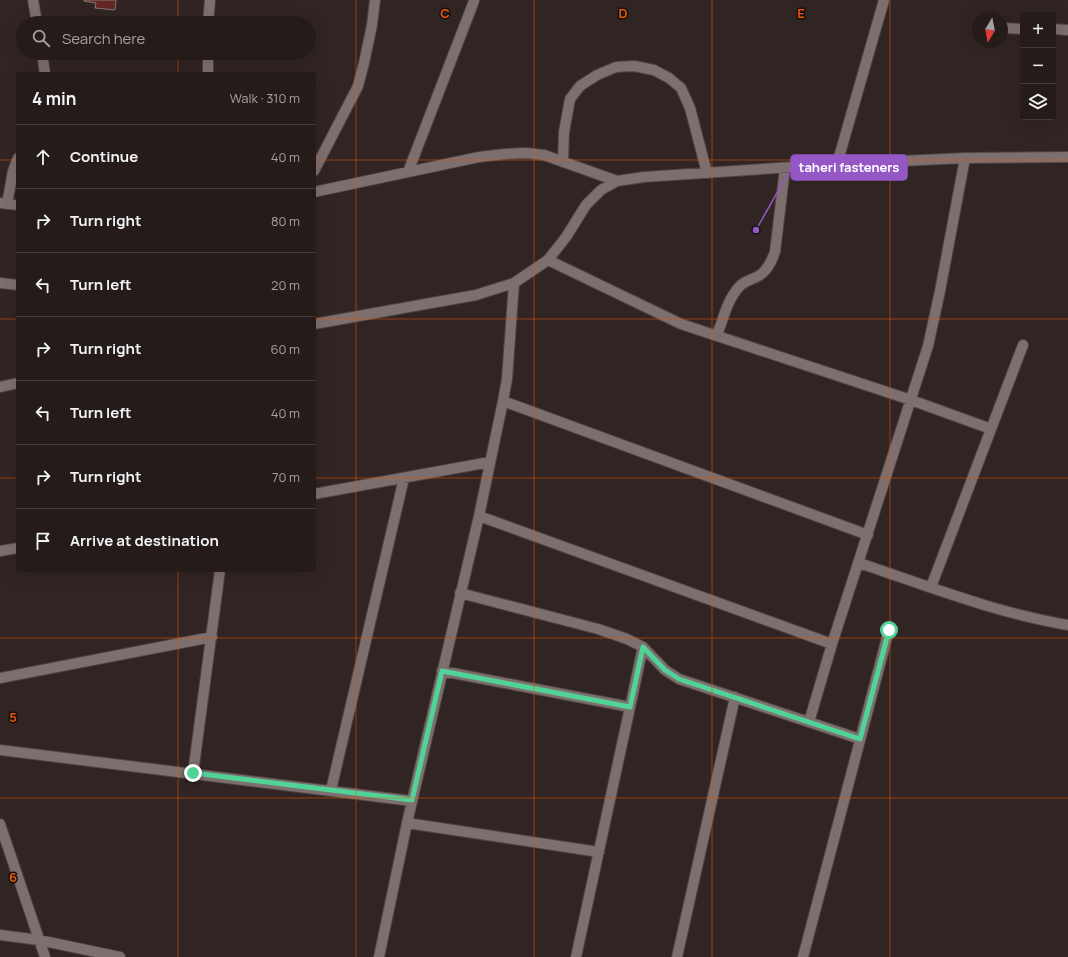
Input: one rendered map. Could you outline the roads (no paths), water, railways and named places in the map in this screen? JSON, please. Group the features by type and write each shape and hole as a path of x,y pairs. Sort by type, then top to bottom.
{"street":[{"path":"33,0 36,16"},
{"path":"209,16 210,0"},
{"path":"316,166 358,86 372,25 375,0"},
{"path":"837,164 884,0"},
{"path":"408,172 474,1"},
{"path":"1008,28 1020,29"},
{"path":"1056,29 1068,30"},
{"path":"43,60 45,72"},
{"path":"208,60 208,72"},
{"path":"563,162 564,132 570,99 580,86 596,75 616,67 634,66 654,70 669,78 681,88 690,108 707,173"},
{"path":"316,192 479,157 526,153 544,155 617,181"},
{"path":"316,324 476,295 514,283 548,260 566,237 586,205 601,190 617,181 644,177 837,164 965,158 1068,157"},
{"path":"809,722 832,644 928,346 965,158"},
{"path":"16,163 3,203 16,205"},
{"path":"717,335 732,297 739,287 744,282 761,275 771,263 775,252 785,168"},
{"path":"548,260 681,324 911,400 991,429"},
{"path":"0,283 16,285"},
{"path":"379,957 412,800 479,516 503,401 507,379 514,283"},
{"path":"931,587 1023,345"},
{"path":"0,387 16,383"},
{"path":"503,401 868,534"},
{"path":"316,494 490,462"},
{"path":"331,790 404,478"},
{"path":"479,516 832,644"},
{"path":"0,551 16,548"},
{"path":"859,563 1002,611 1068,625"},
{"path":"193,773 220,572"},
{"path":"460,593 598,629 627,639 643,647 665,670 679,679 860,739"},
{"path":"803,957 889,630"},
{"path":"0,678 212,636"},
{"path":"576,957 643,647"},
{"path":"442,671 630,707"},
{"path":"677,957 735,697"},
{"path":"0,750 412,800"},
{"path":"407,823 599,852"},
{"path":"0,824 45,957"},
{"path":"0,935 39,940 120,957"}],"place":[{"name":"taheri fasteners","path":"756,230"}]}
